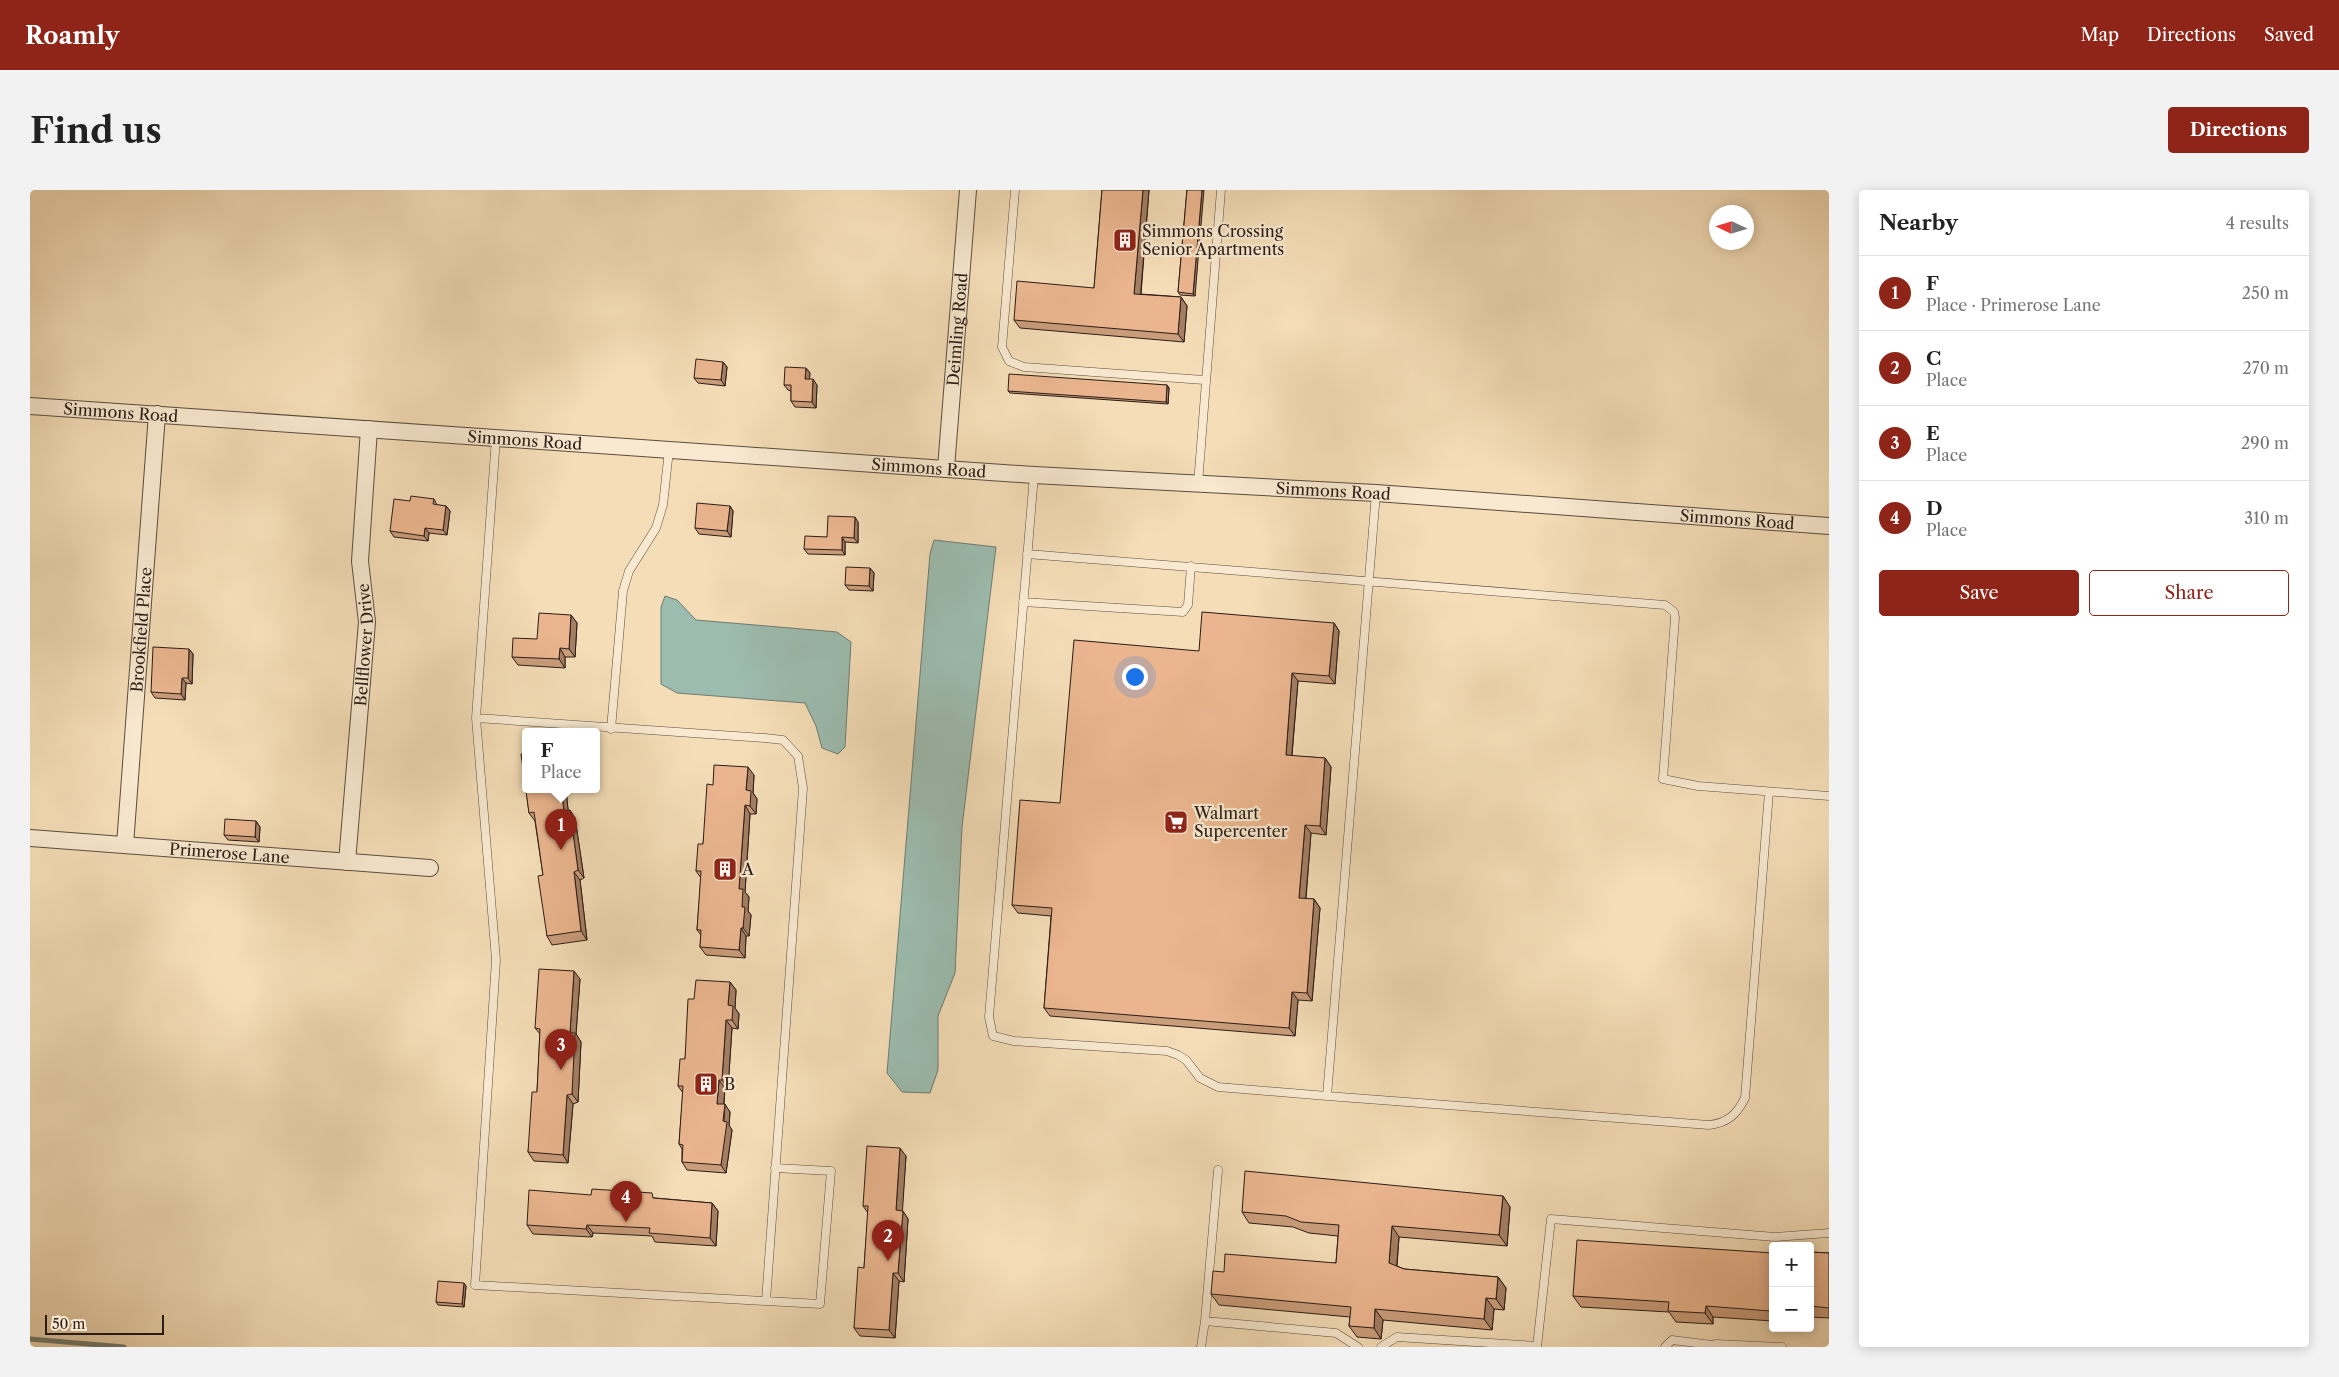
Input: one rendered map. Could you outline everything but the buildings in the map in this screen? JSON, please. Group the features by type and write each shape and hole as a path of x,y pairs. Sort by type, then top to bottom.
{"street":[{"name":"Deimling Road","path":"946,468 968,190"},
{"name":"Simmons Road","path":"30,406 1034,475 1376,493 1829,526"},
{"name":"Brookfield Place","path":"125,845 157,414"},
{"name":"Bellflower Drive","path":"347,862 366,622 360,561 369,429"},
{"name":"Primerose Lane","path":"30,838 430,868"}],"lane":[{"path":"1015,190 1002,347 1009,360 1024,366 1204,380"},
{"path":"1198,484 1204,380 1221,190"},
{"path":"496,438 476,718 496,960 475,1285 820,1304 830,1171 775,1168"},
{"path":"611,729 623,591 630,572 656,528 661,513 669,450"},
{"path":"1034,475 989,1017 993,1036 1014,1041 1167,1052 1178,1055 1186,1060 1200,1078 1208,1084 1218,1087 1709,1125 1720,1124 1730,1119 1739,1110 1745,1098 1769,792"},
{"path":"1327,1096 1376,493"},
{"path":"1027,554 1666,605 1674,612 1675,618 1663,779 1698,786 1829,796"},
{"path":"1023,602 1183,612 1188,605 1191,566"},
{"path":"476,718 599,728"},
{"path":"600,728 783,740 798,756 804,788 766,1301"},
{"path":"1201,1347 1218,1170"},
{"path":"1381,1347 1397,1337 1538,1347 1551,1219 1775,1237 1829,1233"},
{"path":"1205,1320 1336,1333 1358,1347"},
{"path":"1665,1347 1672,1340 1719,1345 1782,1347"}],"shaded area":[{"path":"934,540 996,547 962,827 955,973 938,1016 938,1070 930,1093 902,1092 887,1073 930,554"},
{"path":"665,596 677,600 696,620 837,632 851,642 845,747 838,754 822,748 816,726 805,703 677,693 661,684 661,607"}],"waterway":[{"path":"30,1339 124,1347"}],"place":[{"name":"Simmons Crossing Senior Apartments","path":"1125,240"},
{"name":"Walmart Supercenter","path":"1176,822"},
{"name":"F","path":"561,850"},
{"name":"A","path":"725,869"},
{"name":"E","path":"561,1070"},
{"name":"B","path":"706,1084"},
{"name":"D","path":"626,1222"},
{"name":"C","path":"888,1261"}]}
